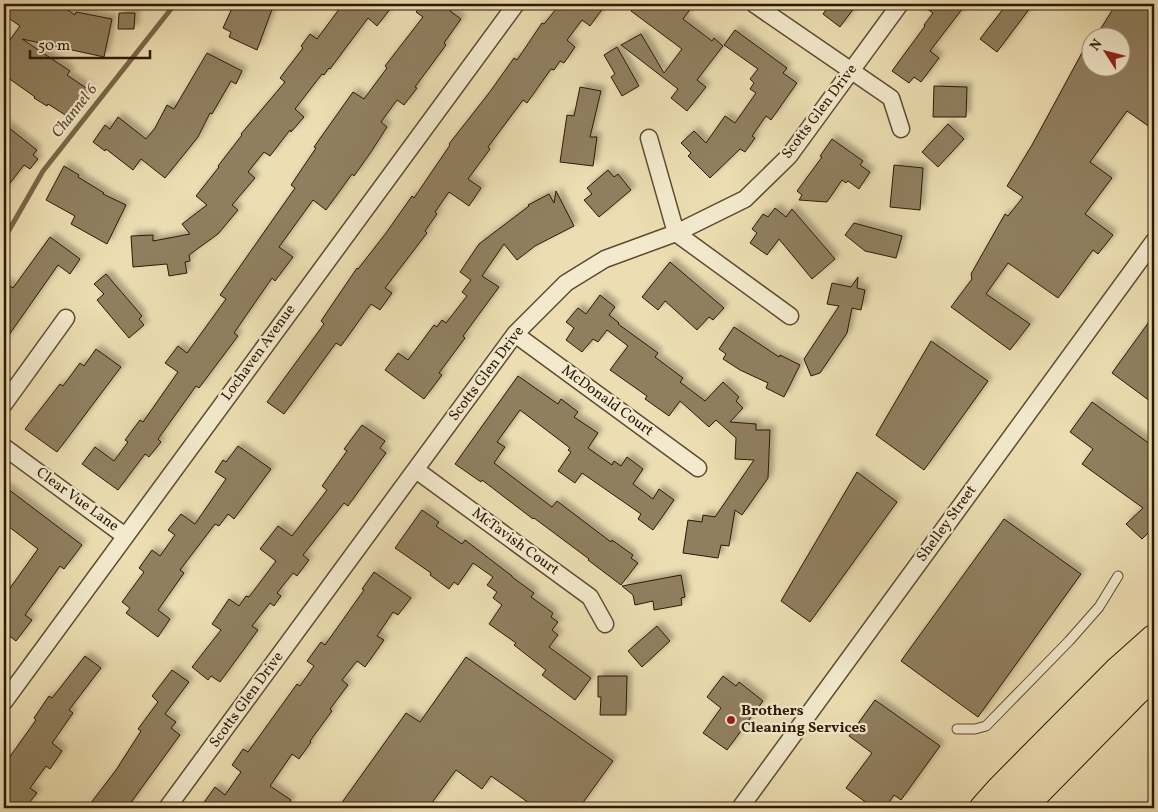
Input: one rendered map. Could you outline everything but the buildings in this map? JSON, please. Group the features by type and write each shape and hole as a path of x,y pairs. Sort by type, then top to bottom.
{"highway":[{"path":"984,808 1111,679 1154,640"},
{"path":"1021,808 1154,675"}],"street":[{"name":"Lochaven Avenue","path":"4,702 516,4"},
{"path":"754,4 891,98 901,129"},
{"name":"Scotts Glen Drive","path":"167,808 515,334 566,283 605,259 676,233 745,199 789,156 900,4"},
{"path":"649,138 676,233 790,316"},
{"name":"Shelley Street","path":"740,808 1154,241"},
{"path":"4,404 66,318"},
{"name":"McDonald Court","path":"515,334 698,468"},
{"name":"Clear Vue Lane","path":"4,447 125,536"},
{"name":"McTavish Court","path":"416,470 590,597 606,624"}],"lane":[{"path":"957,729 975,729 986,726 1100,607 1118,576"}],"path":[{"path":"284,4 301,9"}],"waterway":[{"name":"Channel 6","path":"4,239 43,171 175,4"}],"place":[{"name":"Brothers Cleaning Services","path":"731,720"}]}
